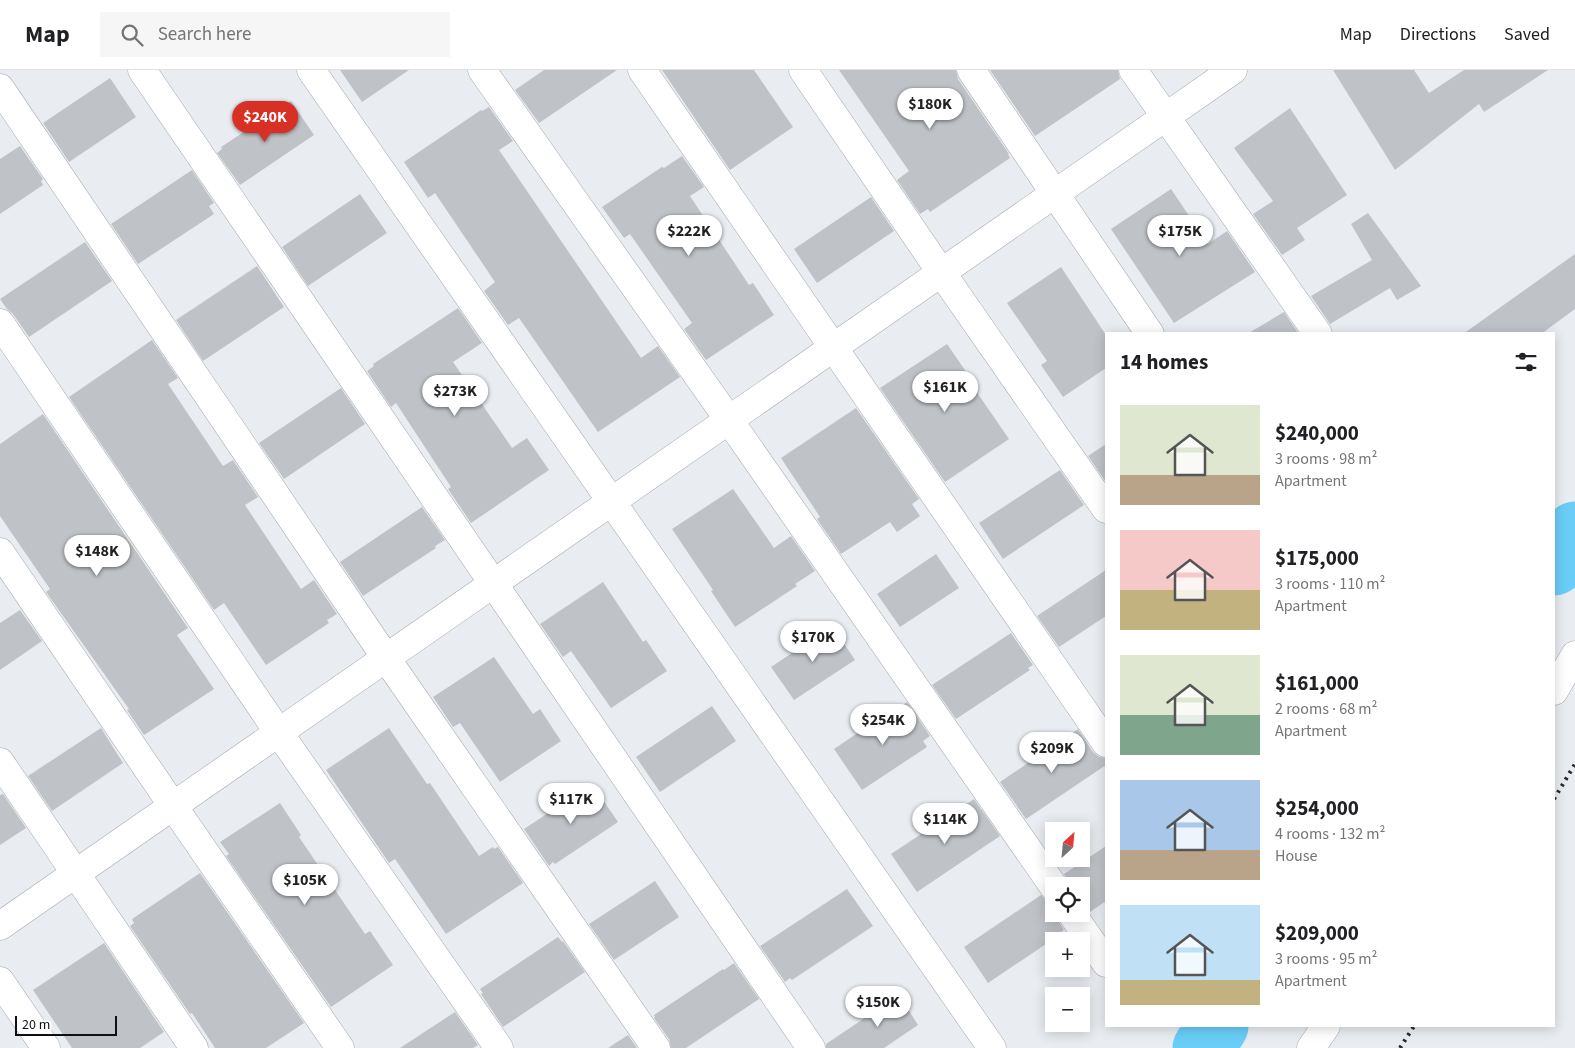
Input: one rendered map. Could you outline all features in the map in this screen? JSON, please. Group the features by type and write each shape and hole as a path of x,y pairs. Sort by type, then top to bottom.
{"street":[{"path":"142,70 810,1048"},
{"path":"311,70 992,1048"},
{"path":"482,70 729,420 1047,877"},
{"path":"642,70 1105,742"},
{"path":"803,70 1105,508"},
{"path":"971,70 1149,332"},
{"path":"1133,70 1317,332"},
{"path":"0,926 1233,70"},
{"path":"0,88 386,658 656,1048"},
{"path":"0,323 279,733 498,1048"},
{"path":"0,552 340,1048"},
{"path":"1555,689 1575,655"},
{"path":"0,762 194,1048"},
{"path":"1078,922 1105,962"},
{"path":"0,981 46,1048"},
{"path":"1311,1048 1325,1027"}],"building":[{"path":"340,70 409,70 362,102"},
{"path":"544,70 617,70 539,123 515,90"},
{"path":"662,70 754,70 793,127 730,170"},
{"path":"839,70 956,70 958,79 1010,158 930,212 928,209 920,214 897,180 909,171"},
{"path":"990,70 1118,70 1120,79 1035,136"},
{"path":"1333,70 1414,70 1429,93 1464,70 1548,70 1484,112 1479,104 1395,170"},
{"path":"110,78 136,117 69,162 43,123"},
{"path":"291,101 314,135 240,185 217,153 222,149 221,147"},
{"path":"489,107 513,141 499,150 641,358 658,346 680,377 598,432 519,318 508,325 484,291 495,282 435,193 428,198 404,162 481,110"},
{"path":"1290,108 1347,195 1297,228 1305,240 1282,255 1253,214 1273,201 1234,148"},
{"path":"20,146 43,179 41,181 43,185 0,214 0,159"},
{"path":"682,156 704,187 690,196 749,285 753,283 774,315 706,360 684,329 692,323 630,234 624,238 602,207"},
{"path":"192,170 214,203 209,206 214,214 138,264 111,224"},
{"path":"1171,189 1208,244 1227,231 1255,272 1174,323 1111,229"},
{"path":"360,194 387,233 308,286 282,247"},
{"path":"871,197 894,231 817,283 794,249"},
{"path":"1368,213 1421,286 1397,300 1390,288 1330,324 1311,296 1372,260 1351,224"},
{"path":"85,242 112,281 29,337 0,299"},
{"path":"1575,254 1575,309 1544,332 1466,332"},
{"path":"257,266 284,307 203,361 176,320"},
{"path":"1061,267 1105,333 1105,369 1063,397 1041,365 1047,361 1007,303"},
{"path":"458,308 482,343 453,362 512,448 527,438 549,470 471,523 448,489 451,487 396,403 391,407 367,371 374,366 373,364"},
{"path":"1284,312 1298,332 1250,332"},
{"path":"152,340 178,378 168,384 223,466 233,460 258,497 245,505 301,589 314,580 337,614 327,620 329,623 266,665 224,603 214,610 69,397"},
{"path":"947,344 969,376 967,378 1009,439 945,482 880,388"},
{"path":"341,388 365,424 284,479 259,443"},
{"path":"856,408 919,499 912,504 920,516 897,532 890,522 841,554 817,519 820,517 781,458"},
{"path":"43,414 188,628 177,635 214,689 144,735 127,710 129,709 46,592 50,589 0,516 0,444"},
{"path":"1105,445 1105,481 1088,456"},
{"path":"1060,470 1084,505 1003,559 979,523"},
{"path":"733,489 774,548 791,536 815,571 795,584 797,586 735,627 711,591 713,590 672,529"},
{"path":"422,507 445,540 435,546 436,548 363,596 340,562"},
{"path":"936,554 959,588 900,627 877,594"},
{"path":"1105,571 1105,617 1059,647 1037,616"},
{"path":"603,582 643,642 646,640 667,671 611,708 571,651 563,657 540,624"},
{"path":"20,610 42,641 0,670 0,623"},
{"path":"832,626 855,660 794,700 771,667"},
{"path":"1011,633 1033,665 1028,668 1030,670 956,719 932,685"},
{"path":"494,657 533,714 540,709 561,741 500,782 460,723 453,727 433,697"},
{"path":"907,702 930,736 923,741 927,747 862,790 834,749 899,705 900,707"},
{"path":"712,706 736,741 660,792 636,757"},
{"path":"101,728 123,763 52,811 28,776"},
{"path":"389,728 427,784 430,783 479,856 493,847 494,849 498,847 523,883 446,934 395,859 389,863 326,770"},
{"path":"1078,729 1093,752 1099,757 1105,758 1105,766 1026,819 1000,782"},
{"path":"592,784 618,822 555,864 553,862 549,866 524,829"},
{"path":"3,794 26,828 0,845 0,795"},
{"path":"974,799 1000,836 917,892 891,854"},
{"path":"280,803 301,835 299,837 365,934 370,931 393,965 331,1007 226,856 229,854 220,842"},
{"path":"1105,847 1105,902 1090,912 1090,877 1066,877 1064,874 1073,868 1090,868 1090,857"},
{"path":"200,873 304,1023 266,1048 215,1048 130,926 134,923 132,919"},
{"path":"655,881 679,917 614,960 589,924"},
{"path":"847,889 873,926 792,980 790,978 785,982 760,946"},
{"path":"1041,895 1045,899 1045,922 1059,922 1064,930 1061,932 1045,932 1045,945 988,983 964,947"},
{"path":"558,937 563,941 585,972 503,1027 481,994 483,993 480,989"},
{"path":"104,943 164,1032 140,1048 72,1048 33,990"},
{"path":"734,963 759,999 686,1048 671,1048 669,1039 654,1018 654,1015"},
{"path":"899,995 918,1025 884,1048 826,1048 826,1044"},
{"path":"455,1012 478,1045 473,1048 400,1048"},
{"path":"628,1035 637,1048 608,1048"}],"waterway":[{"path":"1555,563 1575,532"},
{"path":"1203,1048 1217,1027"}],"railway":[{"path":"1555,797 1575,764"},
{"path":"1400,1048 1413,1027"}]}
